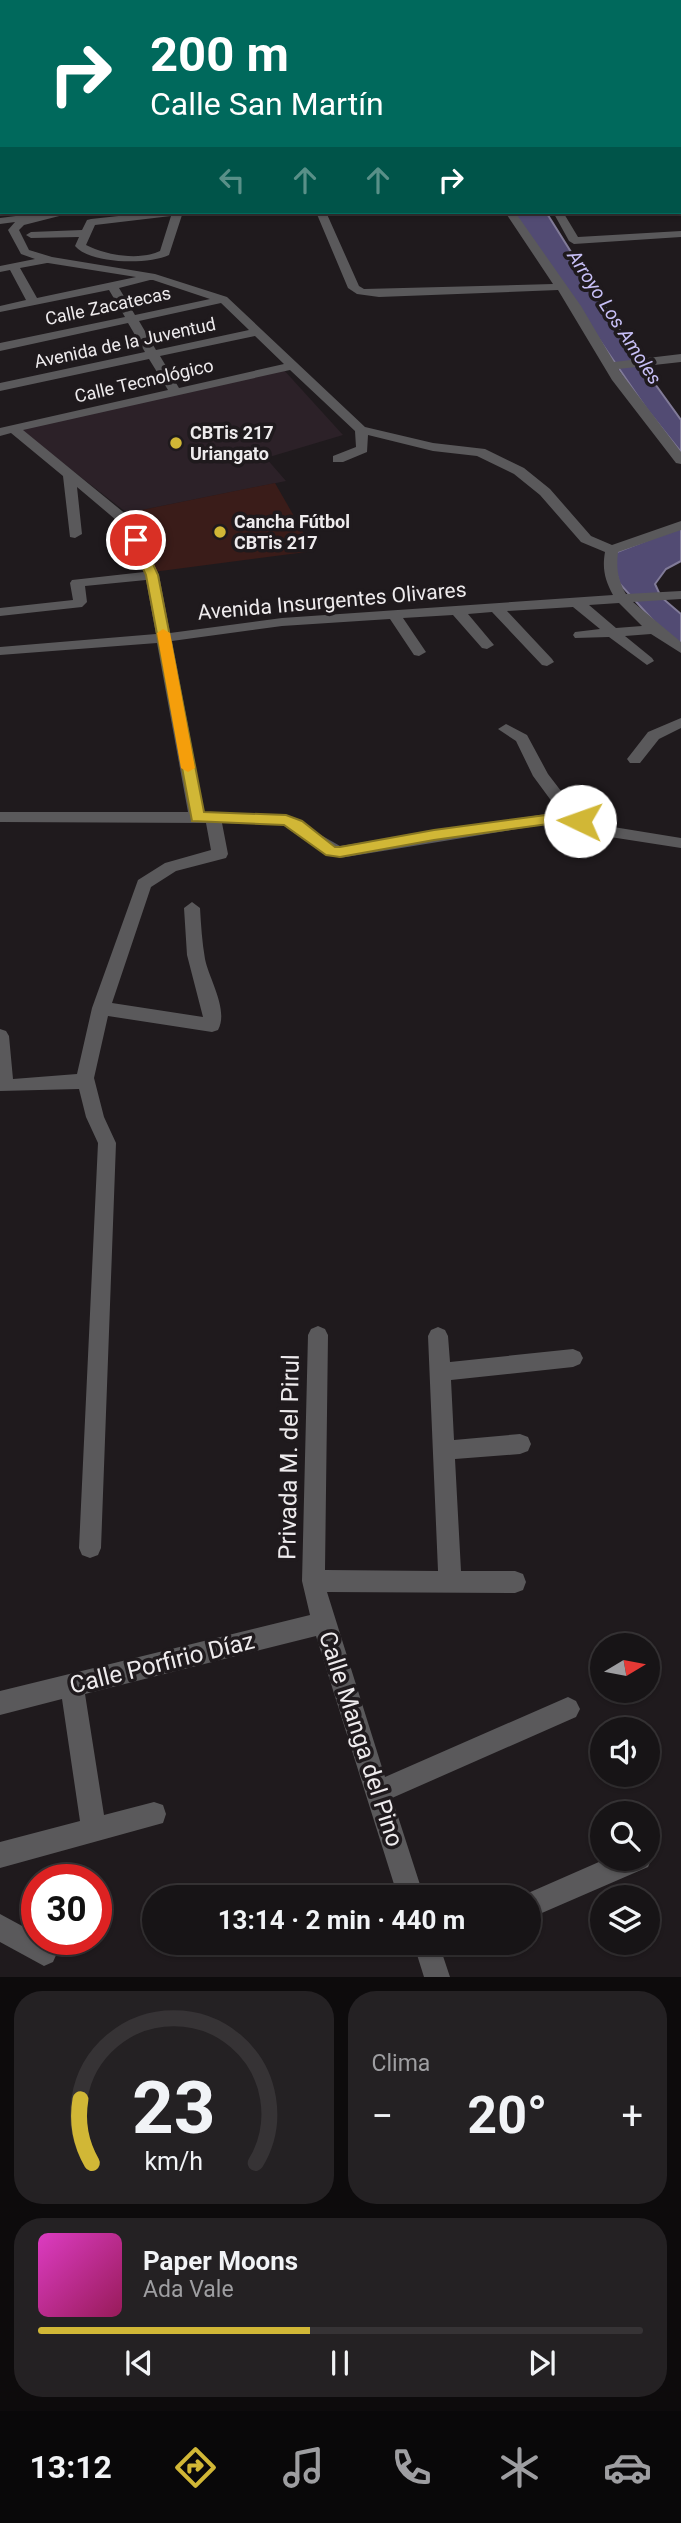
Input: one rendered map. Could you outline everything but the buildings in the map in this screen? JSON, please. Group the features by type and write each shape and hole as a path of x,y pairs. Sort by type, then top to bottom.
{"street":[{"path":"0,223 59,214"},
{"path":"154,214 105,218 91,222 80,246 84,250 145,260 159,257 165,253 178,214"},
{"path":"322,214 354,288 362,292 379,294 560,287"},
{"path":"511,214 575,306 612,366 681,460"},
{"path":"559,214 573,241 681,234"},
{"path":"13,230 20,223 33,219"},
{"path":"0,223 13,230 25,252 50,260 155,277 223,299 361,430 433,447 480,452 490,456 519,471 545,492 586,539 612,550 681,525"},
{"path":"31,236 86,233"},
{"path":"0,269 50,260"},
{"path":"14,267 33,302"},
{"path":"0,309 155,277"},
{"path":"112,286 175,392"},
{"name":"Calle Zacatecas","path":"0,347 223,299"},
{"name":"Avenida de la Juventud","path":"0,387 257,332"},
{"path":"612,366 681,358"},
{"name":"Calle Tecnológico","path":"7,430 295,365"},
{"path":"7,430 69,475 128,523 152,575 205,818 220,854 177,863 158,872 144,884 101,1008 85,1078 95,1117 107,1143 90,1548"},
{"path":"338,459 362,449 361,430"},
{"path":"69,475 75,534"},
{"path":"612,550 607,564 624,600 681,649"},
{"path":"0,612 80,603 77,583 152,575"},
{"path":"671,596 681,607"},
{"name":"Avenida Insurgentes Olivares","path":"0,652 164,638 282,622 671,596"},
{"path":"576,603 647,661"},
{"path":"496,608 547,662"},
{"path":"457,610 487,645"},
{"path":"393,613 419,652"},
{"path":"580,635 655,628"},
{"path":"635,759 649,737 662,728 681,723"},
{"path":"506,729 522,738 541,776 568,812 591,830 681,843"},
{"path":"0,817 286,820 297,825 331,851 340,852 548,819 568,812"},
{"path":"101,1008 212,1026 214,1014 202,981 192,938 192,908"},
{"path":"0,1036 2,1088 78,1083 85,1078"},
{"name":"Privada M. del Pirul","path":"313,1581 318,1335"},
{"path":"438,1336 450,1583"},
{"path":"440,1372 573,1358"},
{"path":"444,1450 520,1444"},
{"path":"313,1581 516,1582"},
{"name":"Calle Manga del Pino","path":"313,1581 323,1623 407,1885"},
{"name":"Calle Porfirio Díaz","path":"0,1703 323,1623"},
{"path":"72,1685 94,1829"},
{"path":"378,1792 568,1709"},
{"path":"0,1855 154,1814"},
{"path":"541,1900 609,1871"},
{"path":"0,1927 21,1939"},
{"path":"434,1955 437,1977"}],"shaded area":[{"name":"Arroyo Los Amoles","path":"513,214 547,214 645,370 681,420 681,452 648,411"},
{"name":"CBTis 217 Uriangato","path":"283,369 343,435 266,458 286,481 127,513 19,429"},
{"name":"Cancha Fútbol CBTis 217","path":"275,483 314,551 153,572 127,513"},
{"path":"681,527 681,561 666,569 655,584 661,597 681,614 681,646 660,628 619,583 612,558 617,552"}],"slow traffic":[{"path":"163,633 188,768"}],"place":[{"name":"CBTis 217 Uriangato","path":"176,443"},
{"name":"Cancha Fútbol CBTis 217","path":"220,532"}],"route":[{"path":"136,540 152,575 197,817 213,820 286,820 297,825 331,851 340,852 548,819 568,812 580,821"}]}
